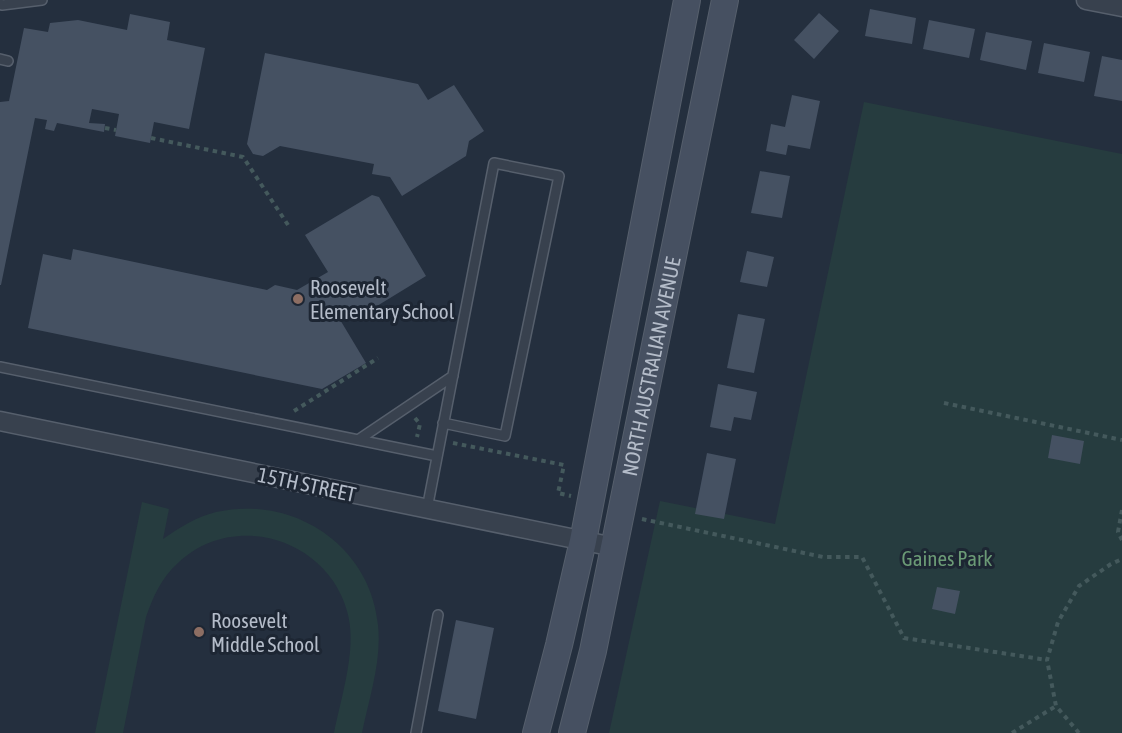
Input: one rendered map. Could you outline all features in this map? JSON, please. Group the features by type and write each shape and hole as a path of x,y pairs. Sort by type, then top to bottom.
{"main road":[{"name":"NORTH AUSTRALIAN AVENUE","path":"536,733 583,542 687,0"},
{"name":"NORTH AUSTRALIAN AVENUE","path":"572,733 593,651 725,0"}],"street":[{"path":"1086,0 1122,7"},
{"name":"15TH STREET","path":"0,421 614,547"}],"lane":[{"path":"0,4 42,0"},
{"path":"427,509 494,163 559,176 505,436 444,423"},
{"path":"0,367 437,456"},
{"path":"358,440 453,376"},
{"path":"416,733 438,615"}],"path":[{"path":"105,128 116,130"},
{"path":"151,138 243,157 290,228"},
{"path":"294,411 378,358"},
{"path":"944,403 1122,440"},
{"path":"440,441 564,465 558,493 573,497"},
{"path":"1122,510 1118,532 1122,540"},
{"path":"621,513 652,522 823,557 862,557 904,638 1047,660"},
{"path":"1079,733 1056,706 1047,660 1058,622 1079,586 1122,559"},
{"path":"1012,733 1056,706"}],"green space":[{"name":"Gaines Park","path":"864,102 1122,154 1122,733 609,733 660,501 775,524"},
{"path":"142,502 169,509 163,539 202,517 216,512 244,509 272,511 299,519 322,532 343,549 360,571 372,596 378,625 377,666 362,733 334,733 350,656 351,640 347,611 336,586 320,566 300,550 276,540 251,536 225,538 201,547 178,563 162,581 146,617 123,733 95,733"}],"building":[{"path":"870,9 916,18 912,44 865,36"},
{"path":"819,13 839,31 814,59 794,40"},
{"path":"130,14 170,22 167,40 205,48 189,129 154,122 150,143 115,136 119,114 92,109 89,123 105,124 104,132 57,123 54,131 45,129 47,120 35,118 0,285 0,102 9,101 24,28 48,32 50,23 78,20 127,30"},
{"path":"929,20 975,29 969,58 923,49"},
{"path":"986,32 1032,41 1026,70 980,60"},
{"path":"1044,43 1090,52 1084,82 1038,73"},
{"path":"265,53 418,84 428,100 454,85 484,131 469,141 466,156 402,196 390,177 372,174 374,164 280,146 263,156 253,154 247,144"},
{"path":"1102,56 1122,60 1122,101 1094,96"},
{"path":"792,95 820,101 810,149 788,145 786,155 766,151 771,124 785,127"},
{"path":"760,171 790,176 782,218 751,213"},
{"path":"372,195 379,197 426,276 359,317 353,305 340,312 339,318 366,363 322,389 28,328 43,254 71,260 73,249 267,290 275,285 297,290 328,272 305,235"},
{"path":"747,251 774,257 767,287 740,282"},
{"path":"738,314 765,319 754,373 727,368"},
{"path":"718,384 757,392 751,420 734,417 731,431 710,427"},
{"path":"1052,435 1084,441 1080,464 1048,458"},
{"path":"707,453 736,459 724,519 695,514"},
{"path":"937,587 960,591 955,614 932,609"},
{"path":"456,620 494,628 476,719 438,711"}],"place":[{"name":"Roosevelt Elementary School","path":"298,299"},
{"name":"Roosevelt Middle School","path":"199,632"}]}
